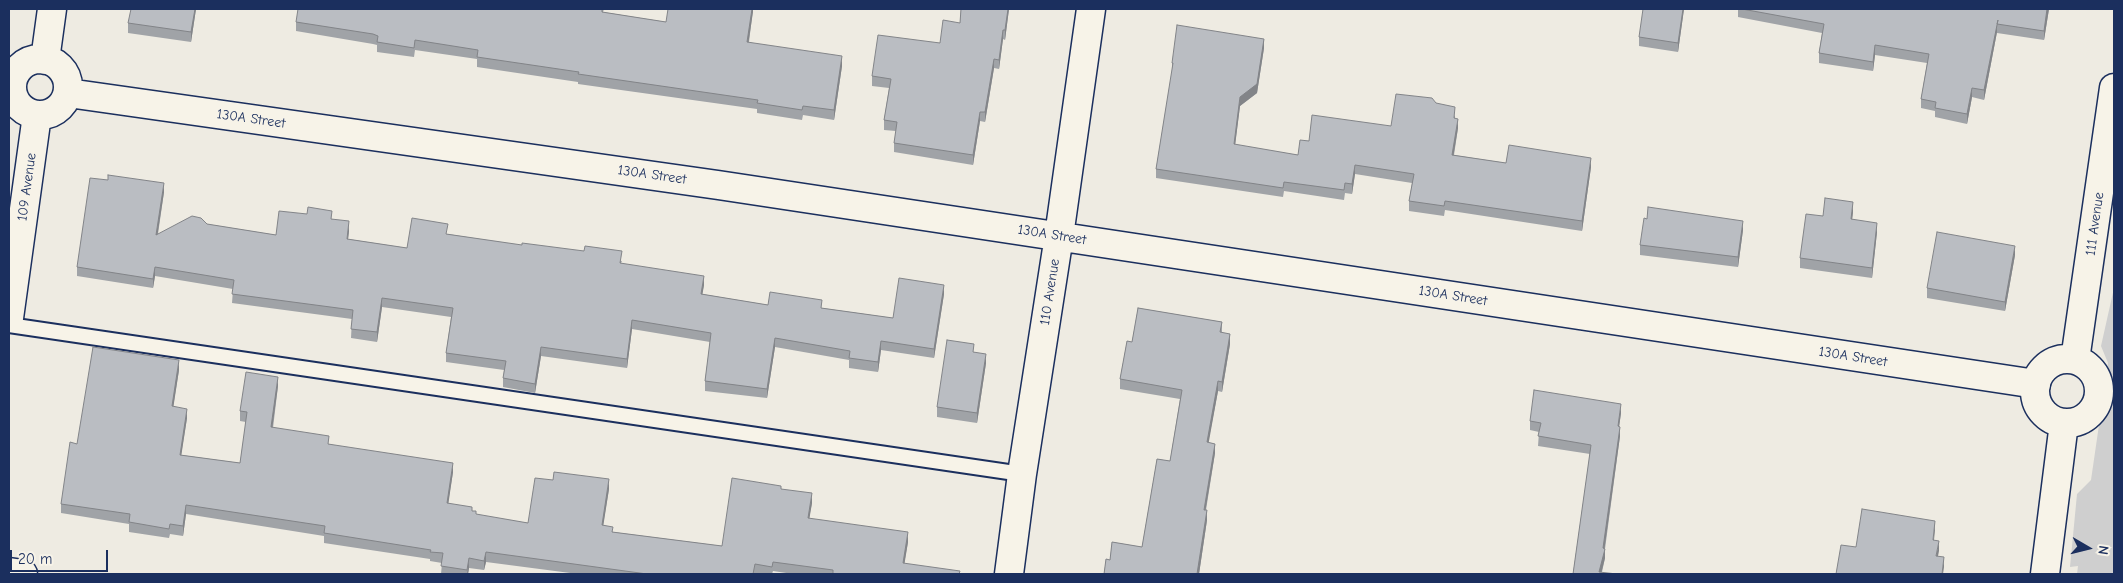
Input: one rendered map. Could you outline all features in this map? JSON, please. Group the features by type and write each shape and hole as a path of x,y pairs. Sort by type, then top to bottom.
{"street":[{"path":"44,60 52,9"},
{"name":"110 Avenue","path":"1009,574 1091,9"},
{"path":"44,60 53,62 60,68 68,84 68,93 58,109 50,114 37,115 23,109 16,102 10,83 20,68 27,62 44,60"},
{"name":"111 Avenue","path":"2076,360 2114,88"},
{"name":"130A Street","path":"68,93 718,185 2036,384"},
{"name":"109 Avenue","path":"9,318 37,115"},
{"path":"2065,359 2076,360 2093,372 2098,382 2097,402 2088,415 2074,423 2053,421 2041,410 2035,395 2039,374 2055,361 2065,359"},
{"path":"2045,574 2064,423"},
{"path":"9,572 23,574"}],"lane":[{"path":"9,325 1022,474"}],"shaded area":[{"path":"2114,288 2114,574 2077,574 2078,566 2070,567 2077,494 2091,480 2108,363 2101,346"}],"building":[{"path":"131,9 195,9 191,32 128,23"},
{"path":"298,9 602,9 602,12 666,22 668,9 752,9 747,42 842,56 834,110 803,106 802,110 757,103 758,100 578,74 579,72 477,57 478,50 415,40 414,48 377,42 378,36 373,34 296,22"},
{"path":"961,9 1008,9 999,60 994,59 985,112 980,112 973,155 894,143 897,122 884,120 891,79 872,76 878,35 940,43 943,20 960,23"},
{"path":"1643,9 1683,9 1678,43 1639,37"},
{"path":"1742,9 2047,9 2044,31 1997,24 1984,90 1972,88 1967,114 1935,108 1936,102 1921,99 1929,54 1875,45 1873,62 1819,53 1824,24"},
{"path":"1177,25 1264,39 1257,84 1240,97 1234,144 1298,155 1300,140 1309,141 1312,115 1391,126 1396,94 1432,98 1436,103 1455,107 1454,118 1458,119 1452,155 1506,163 1509,145 1591,158 1582,221 1445,201 1444,206 1409,201 1414,174 1355,165 1352,184 1345,183 1344,190 1284,182 1283,188 1156,169 1173,63"},
{"path":"108,175 164,183 156,235 192,216 201,218 207,224 276,235 279,211 307,214 308,207 332,211 331,219 349,221 347,239 407,248 412,218 448,224 446,234 522,245 522,243 584,251 585,246 622,251 620,263 704,276 701,294 768,305 770,292 822,300 821,308 893,318 899,278 944,285 934,349 881,341 878,362 849,358 850,351 775,338 767,389 705,381 711,333 632,320 627,359 541,347 535,384 503,378 506,361 446,353 453,308 382,298 377,332 351,329 353,310 232,294 234,280 155,267 153,279 77,267 90,178 108,180"},
{"path":"1825,198 1853,202 1851,219 1877,223 1872,268 1800,258 1806,214 1823,216"},
{"path":"1648,207 1743,221 1738,257 1640,245 1644,218 1647,219"},
{"path":"1937,232 2015,246 2005,302 1927,288"},
{"path":"1138,308 1222,322 1220,332 1230,334 1222,382 1218,381 1207,442 1215,444 1204,510 1207,510 1197,574 1104,574 1106,559 1110,560 1112,542 1142,547 1157,459 1170,461 1182,390 1120,379 1127,341 1132,342"},
{"path":"947,340 974,344 973,352 986,354 977,413 937,407"},
{"path":"93,347 179,360 172,406 187,409 180,455 240,463 247,412 240,411 246,372 278,377 271,427 329,436 328,444 453,463 447,503 472,507 472,511 476,511 476,514 528,523 535,478 553,480 554,472 609,479 602,525 613,527 612,532 722,546 732,478 781,486 781,489 812,493 808,518 908,532 903,563 960,571 959,574 833,574 833,570 773,562 772,567 755,564 753,574 647,574 486,552 484,561 469,558 467,570 441,566 443,553 430,552 431,550 324,533 325,526 186,505 183,526 170,524 169,529 129,522 130,514 61,504 70,442 77,444"},
{"path":"1534,390 1621,404 1618,426 1620,427 1603,548 1605,549 1599,572 1617,574 1573,574 1591,445 1538,436 1541,423 1530,421"},
{"path":"1862,509 1935,521 1933,540 1939,541 1936,556 1944,557 1942,574 1836,574 1841,545 1856,547"}]}
